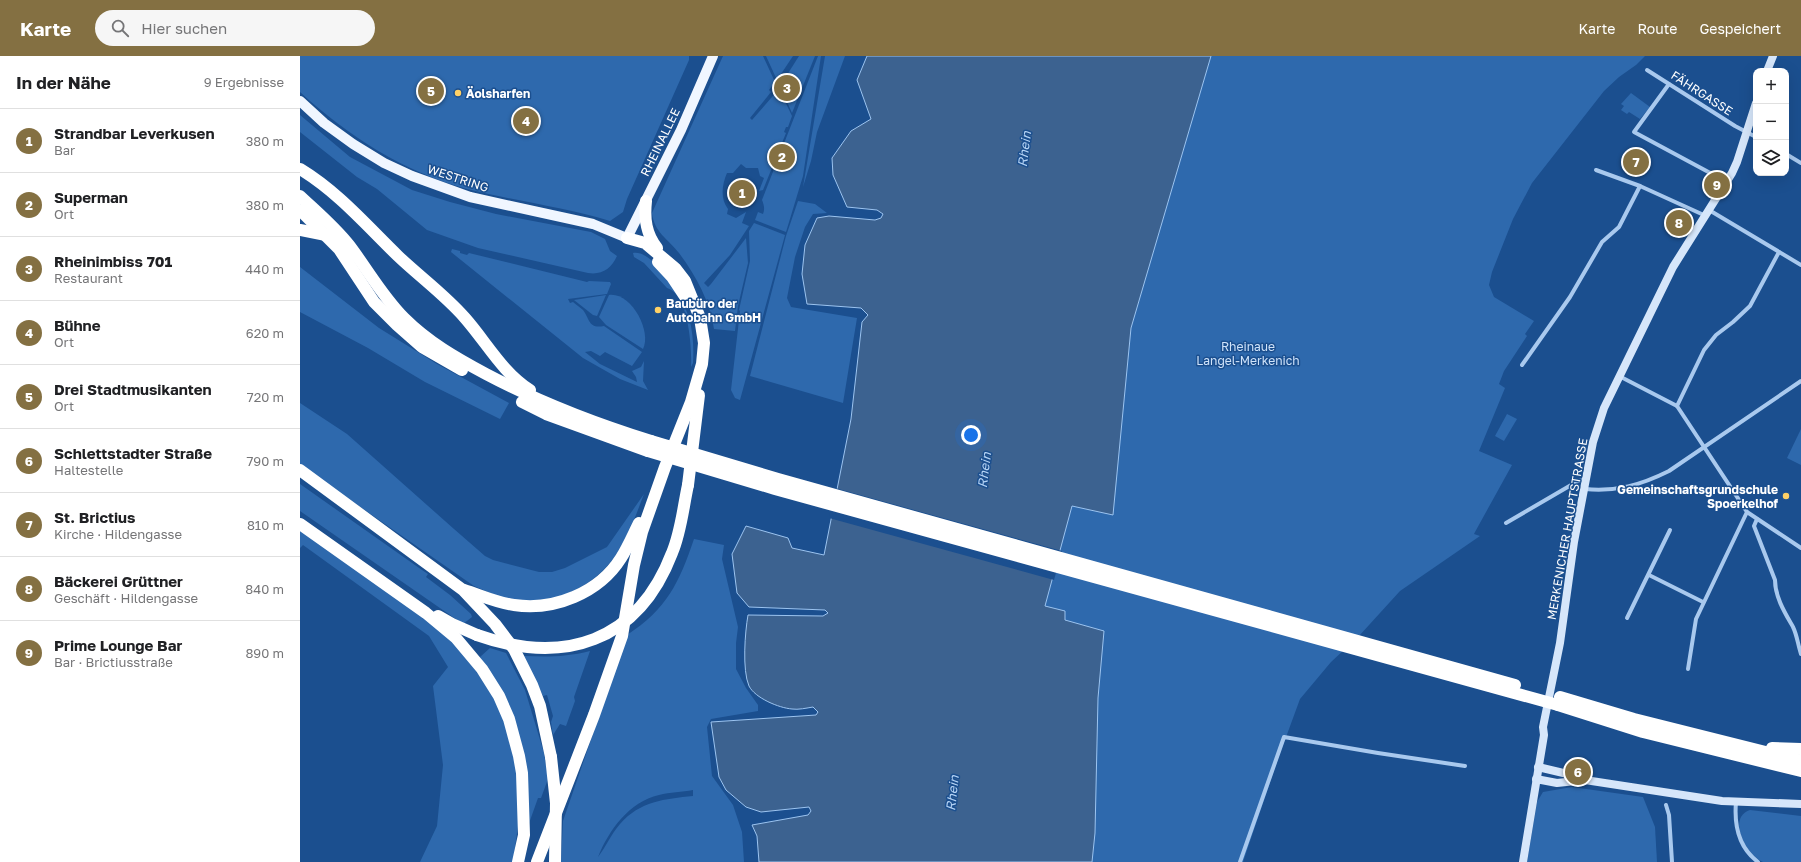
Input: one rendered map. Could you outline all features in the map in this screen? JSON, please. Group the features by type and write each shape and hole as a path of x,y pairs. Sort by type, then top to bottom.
{"highway":[{"path":"303,171 328,189 352,210 399,256 452,304 478,333 511,376 566,413"},
{"path":"300,196 349,245 384,296 404,318 426,338 444,351 479,371 537,400 649,446"},
{"path":"366,571 452,624 497,642 515,646 555,649 592,640 607,634 634,615 650,596 664,574 673,552 688,485 704,343 698,310 682,277 653,243 648,232 645,213 646,201"},
{"path":"300,210 339,249 374,302 422,347 478,379 546,414 649,446 775,488 1559,701 1801,761"},
{"path":"300,230 326,235"},
{"path":"627,238 645,243 670,263"},
{"path":"530,862 560,780 576,752 585,732 616,642 621,622 632,548 661,463 689,399 698,363 695,322 681,290 660,264 627,238"},
{"path":"537,862 594,715 622,636 634,565 642,532 665,467 691,402 702,364"},
{"path":"300,470 463,590 501,630 521,662 540,706 551,757 556,803 555,862"},
{"path":"463,590 499,602 528,607 555,603 580,595 601,581 621,559 643,514"},
{"path":"300,524 426,613 456,638 482,669 499,696 509,719 522,773 524,835 518,862"},
{"path":"1559,701 1644,732 1801,771"},
{"path":"1727,743 1776,749 1801,749"}],"main road":[{"name":"RHEINALLEE","path":"627,238 678,135 714,56"},
{"name":"WESTRING","path":"300,101 324,123 353,144 384,163 412,176 470,197 582,221 627,238"}],"street":[{"path":"1768,68 1773,56"},
{"name":"FÄHRGASSE","path":"1647,70 1753,135"},
{"path":"1669,84 1634,132 1727,182"},
{"name":"MERKENICHER HAUPTSTRASSE","path":"1523,862 1544,735 1543,727 1560,643 1574,542 1593,442 1604,408 1618,376 1673,266 1708,213 1737,162 1756,104"},
{"path":"1789,156 1801,163"},
{"path":"1596,170 1708,213 1801,265"},
{"path":"1522,365 1570,297 1602,242 1619,228 1640,186"},
{"path":"1677,406 1704,350 1716,334 1734,322 1750,306 1779,252"},
{"path":"1618,376 1677,406 1747,512 1801,548"},
{"path":"1584,489 1619,489 1636,485 1669,471 1801,380"},
{"path":"1506,523 1578,481 1586,480"},
{"path":"1688,669 1696,619 1747,512"},
{"path":"1757,519 1754,526 1775,580 1775,588 1787,618 1799,641 1801,654"},
{"path":"1627,618 1670,530"},
{"path":"1648,575 1703,602"},
{"path":"1240,862 1284,737 1465,766"},
{"path":"1538,767 1576,776 1585,780 1673,794 1736,802 1801,804"},
{"path":"1536,779 1557,783 1585,780"},
{"path":"1736,802 1735,819 1738,835 1745,849 1758,862"},
{"path":"1666,805 1669,815 1672,862"}],"green space":[{"path":"300,56 689,56 689,60 627,199 623,212 610,221 467,189 421,173 378,151 337,123 300,92"},
{"path":"723,56 763,56 775,82 769,90 771,92 750,118 752,120 778,90 780,91 792,116 788,127 786,127 784,132 786,133 763,190 759,191 764,178 760,176 758,168 746,168 741,164 733,173 727,173 724,182 723,196 725,205 728,209 727,214 736,218 746,212 742,223 749,226 730,255 704,283 708,287 711,284 746,238 748,263 738,306 735,331 714,329 706,299 701,289 679,253 662,235 653,220 652,213"},
{"path":"766,56 793,56 777,80"},
{"path":"799,56 815,56 792,113 780,86"},
{"path":"818,56 821,56 803,176 786,232 755,220 758,212 763,214 764,207 762,200"},
{"path":"825,56 845,56 817,132 811,161 803,187"},
{"name":"Rheinaue Langel-Merkenich","path":"1062,56 1645,56 1604,91 1532,183 1513,219 1492,272 1489,285 1494,297 1534,321 1525,334 1527,336 1504,371 1499,384 1505,388 1479,451 1512,465 1474,534 1480,536 1400,591 1359,636 1331,662 1300,699 1243,862 938,862"},
{"path":"1631,93 1650,107 1640,119 1629,112 1627,114 1621,110 1624,106 1621,104"},
{"path":"300,115 350,157 412,190 496,214 591,232 605,239 610,251 617,256 615,261 609,268 602,272 588,273 478,248 427,230 377,189 357,177 300,132"},
{"path":"798,201 815,204 827,213 813,214 805,227 795,257 787,298 791,307 857,318 843,403 750,376 786,236"},
{"path":"754,223 785,235 740,400 735,398 731,390 739,310 750,261 749,231"},
{"path":"452,249 467,255 469,253 587,282 610,282 611,284 607,294 568,299 570,303 573,302 583,310 592,325 599,327 604,326 642,352 632,366 605,352 600,356 591,351 585,352 600,364 637,382 632,371 641,367 644,361 643,381 648,390 620,379 583,358 451,252"},
{"path":"633,253 641,254 650,259 667,277 681,299 689,317 693,340 693,363 691,367 691,348 688,323 680,300 674,292 667,288 644,263 634,257"},
{"path":"300,267 379,328 437,364 509,403 500,419 425,382 368,348 300,312"},
{"path":"606,295 597,316 593,315 574,300"},
{"path":"609,295 617,296 625,300 638,314 645,333 643,349 606,325 599,317"},
{"path":"300,403 347,434 485,556 493,560 539,572 552,572 565,568 607,547 644,494 619,551 600,573 588,583 568,593 540,602 522,603 474,586 300,465"},
{"path":"1507,414 1517,419 1504,441 1495,436"},
{"path":"1801,429 1801,465 1787,458"},
{"path":"300,484 428,574 426,577 450,595 471,614 472,617 463,624 300,511"},
{"path":"300,529 427,619 462,650 496,701 508,730 515,759 519,793 518,826 513,862 420,862 437,826 443,765 433,686 448,667 429,636 303,545 300,548"},
{"path":"694,539 724,545 722,559 738,627 736,643 736,669 746,688 758,705 758,711 711,719 707,727 712,776 733,805 742,832 744,862 561,862 563,821 627,635 652,615 670,594 683,569","holes":["693,790 693,796 654,802 636,810 620,824 598,857 614,827 621,818 638,804 667,793"]},
{"path":"490,648 506,653 525,690 544,753 548,779 541,798 538,798 527,829 527,797 492,677 480,657"},
{"path":"590,651 574,697 575,701 566,726 560,724 553,735 551,722 553,716 547,695 543,696 524,656 557,656"},
{"path":"1572,787 1643,797 1655,827 1657,862 1527,862 1537,802 1543,792"},
{"path":"1750,810 1801,816 1801,862 1763,862 1751,852 1742,837 1739,828 1743,814"}],"water":[{"name":"Rhein","path":"867,56 1211,56 1131,328 1113,515 1072,506 1045,606 1065,611 1065,620 1104,631 1098,698 1095,833 1092,862 759,862 757,836 752,825 808,815 811,811 809,807 761,812 746,807 726,790 719,777 711,722 816,715 818,712 813,707 794,709 781,707 756,695 749,686 745,671 746,631 748,615 823,616 828,613 825,610 749,607 737,593 732,554 746,526 788,538 792,548 824,555 851,419 862,322 868,315 861,308 807,304 802,274 805,245 817,218 829,216 875,220 881,218 883,214 877,210 847,207 833,175 832,158 851,131 871,119 857,80"}],"pier":[{"path":"835,488 1062,551 1054,580 829,518"}],"place":[{"name":"Rheinimbiss 701","path":"787,88"},
{"name":"Drei Stadtmusikanten","path":"431,91"},
{"name":"Äolsharfen","path":"458,93"},
{"name":"Bühne","path":"526,121"},
{"name":"Superman","path":"782,157"},
{"name":"St. Brictius","path":"1636,162"},
{"name":"Prime Lounge Bar","path":"1717,185"},
{"name":"Strandbar Leverkusen","path":"742,193"},
{"name":"Bäckerei Grüttner","path":"1679,223"},
{"name":"Baubüro der Autobahn GmbH","path":"658,310"},
{"name":"Gemeinschaftsgrundschule Spoerkelhof","path":"1786,496"},
{"name":"Schlettstadter Straße","path":"1578,772"}]}
